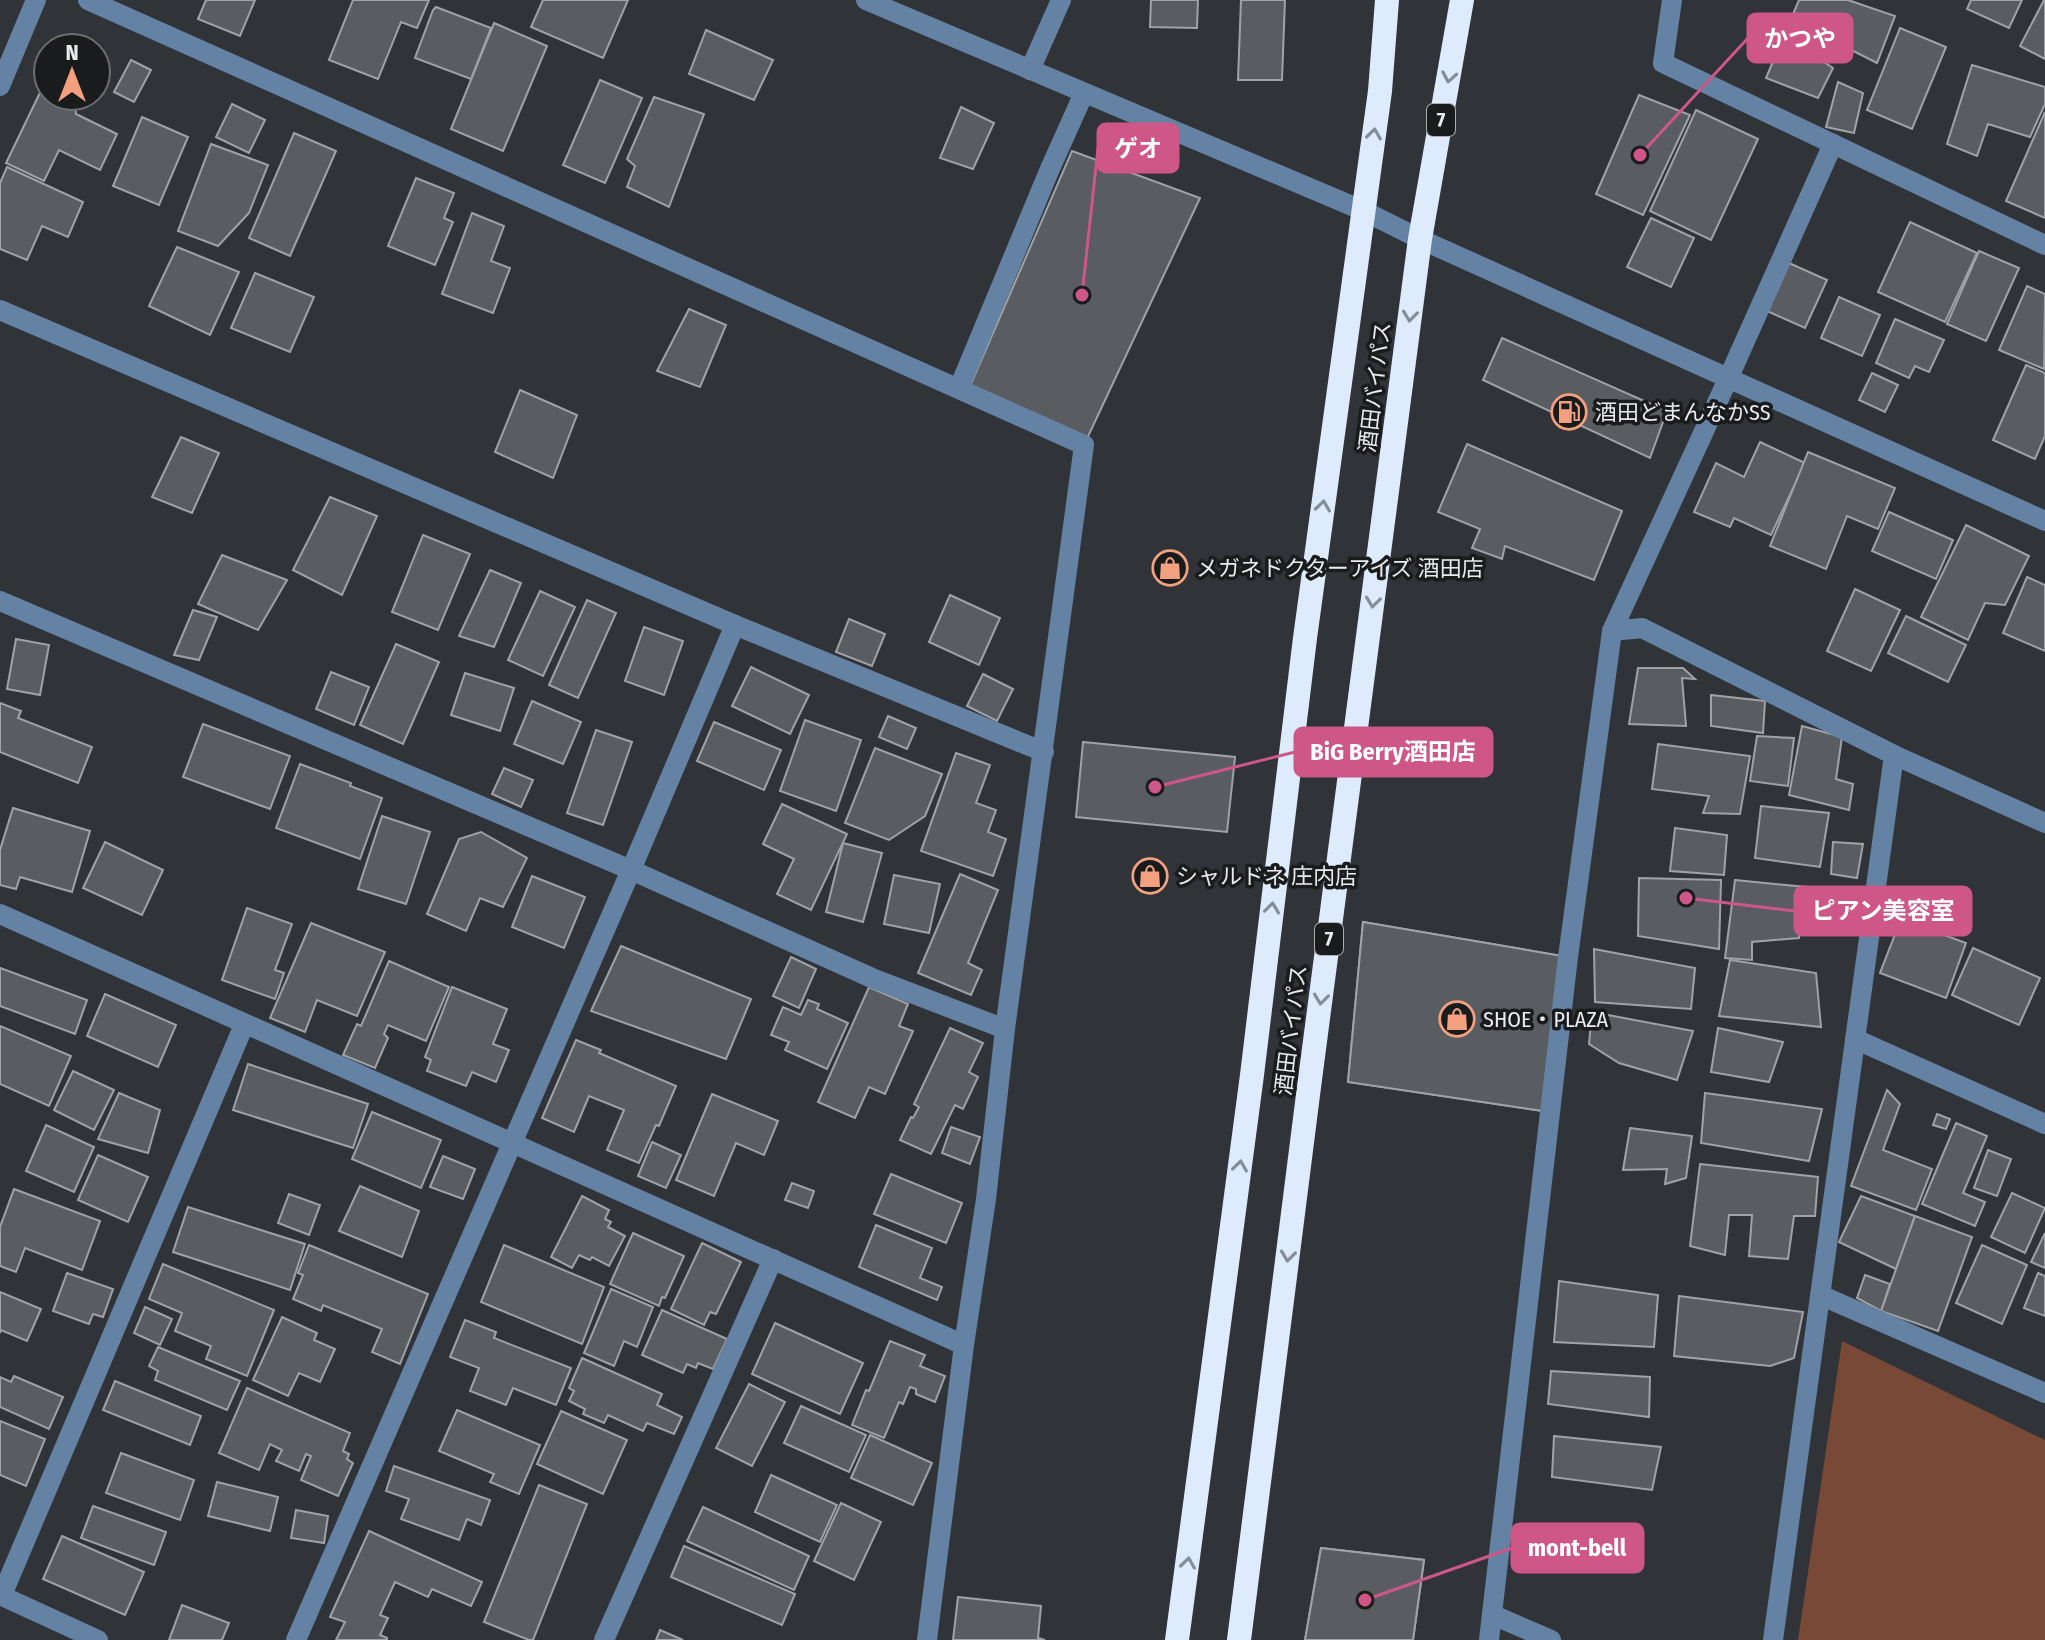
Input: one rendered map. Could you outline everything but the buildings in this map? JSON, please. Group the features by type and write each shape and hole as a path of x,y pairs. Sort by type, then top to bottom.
{"highway":[{"name":"酒田バイパス","path":"1177,1640 1252,1075 1305,638 1380,91 1387,0"},
{"name":"酒田バイパス","path":"1239,1640 1420,239 1462,0"}],"street":[{"path":"0,86 36,0"},
{"path":"88,0 1084,445 927,1640"},
{"path":"866,0 1364,211 2045,521"},
{"path":"1030,70 1061,0"},
{"path":"1672,0 1663,63 2045,245"},
{"path":"959,388 1084,93"},
{"path":"1489,1640 1568,957 1612,631 1833,144"},
{"path":"0,310 735,625 1044,752"},
{"path":"0,601 631,870 872,978 1005,1029"},
{"path":"296,1640 735,625"},
{"path":"1612,631 1642,628 1894,755 2045,823"},
{"path":"1773,1640 1894,755"},
{"path":"0,914 964,1345"},
{"path":"98,1640 1,1595 244,1025"},
{"path":"1855,1039 2045,1124"},
{"path":"604,1640 773,1259"},
{"path":"1820,1295 2045,1393"},
{"path":"1493,1615 1551,1640"}],"shaded area":[{"path":"1842,1341 2045,1440 2045,1640 1798,1640"}],"place":[{"name":"かつや","path":"1640,155"},
{"name":"ゲオ","path":"1082,295"},
{"name":"酒田どまんなかSS","path":"1569,412"},
{"name":"メガネドクターアイズ 酒田店","path":"1170,568"},
{"name":"BiG Berry酒田店","path":"1155,787"},
{"name":"シャルドネ 庄内店","path":"1150,876"},
{"name":"ピアン美容室","path":"1686,898"},
{"name":"SHOE・PLAZA","path":"1457,1019"},
{"name":"mont-bell","path":"1365,1600"}]}
